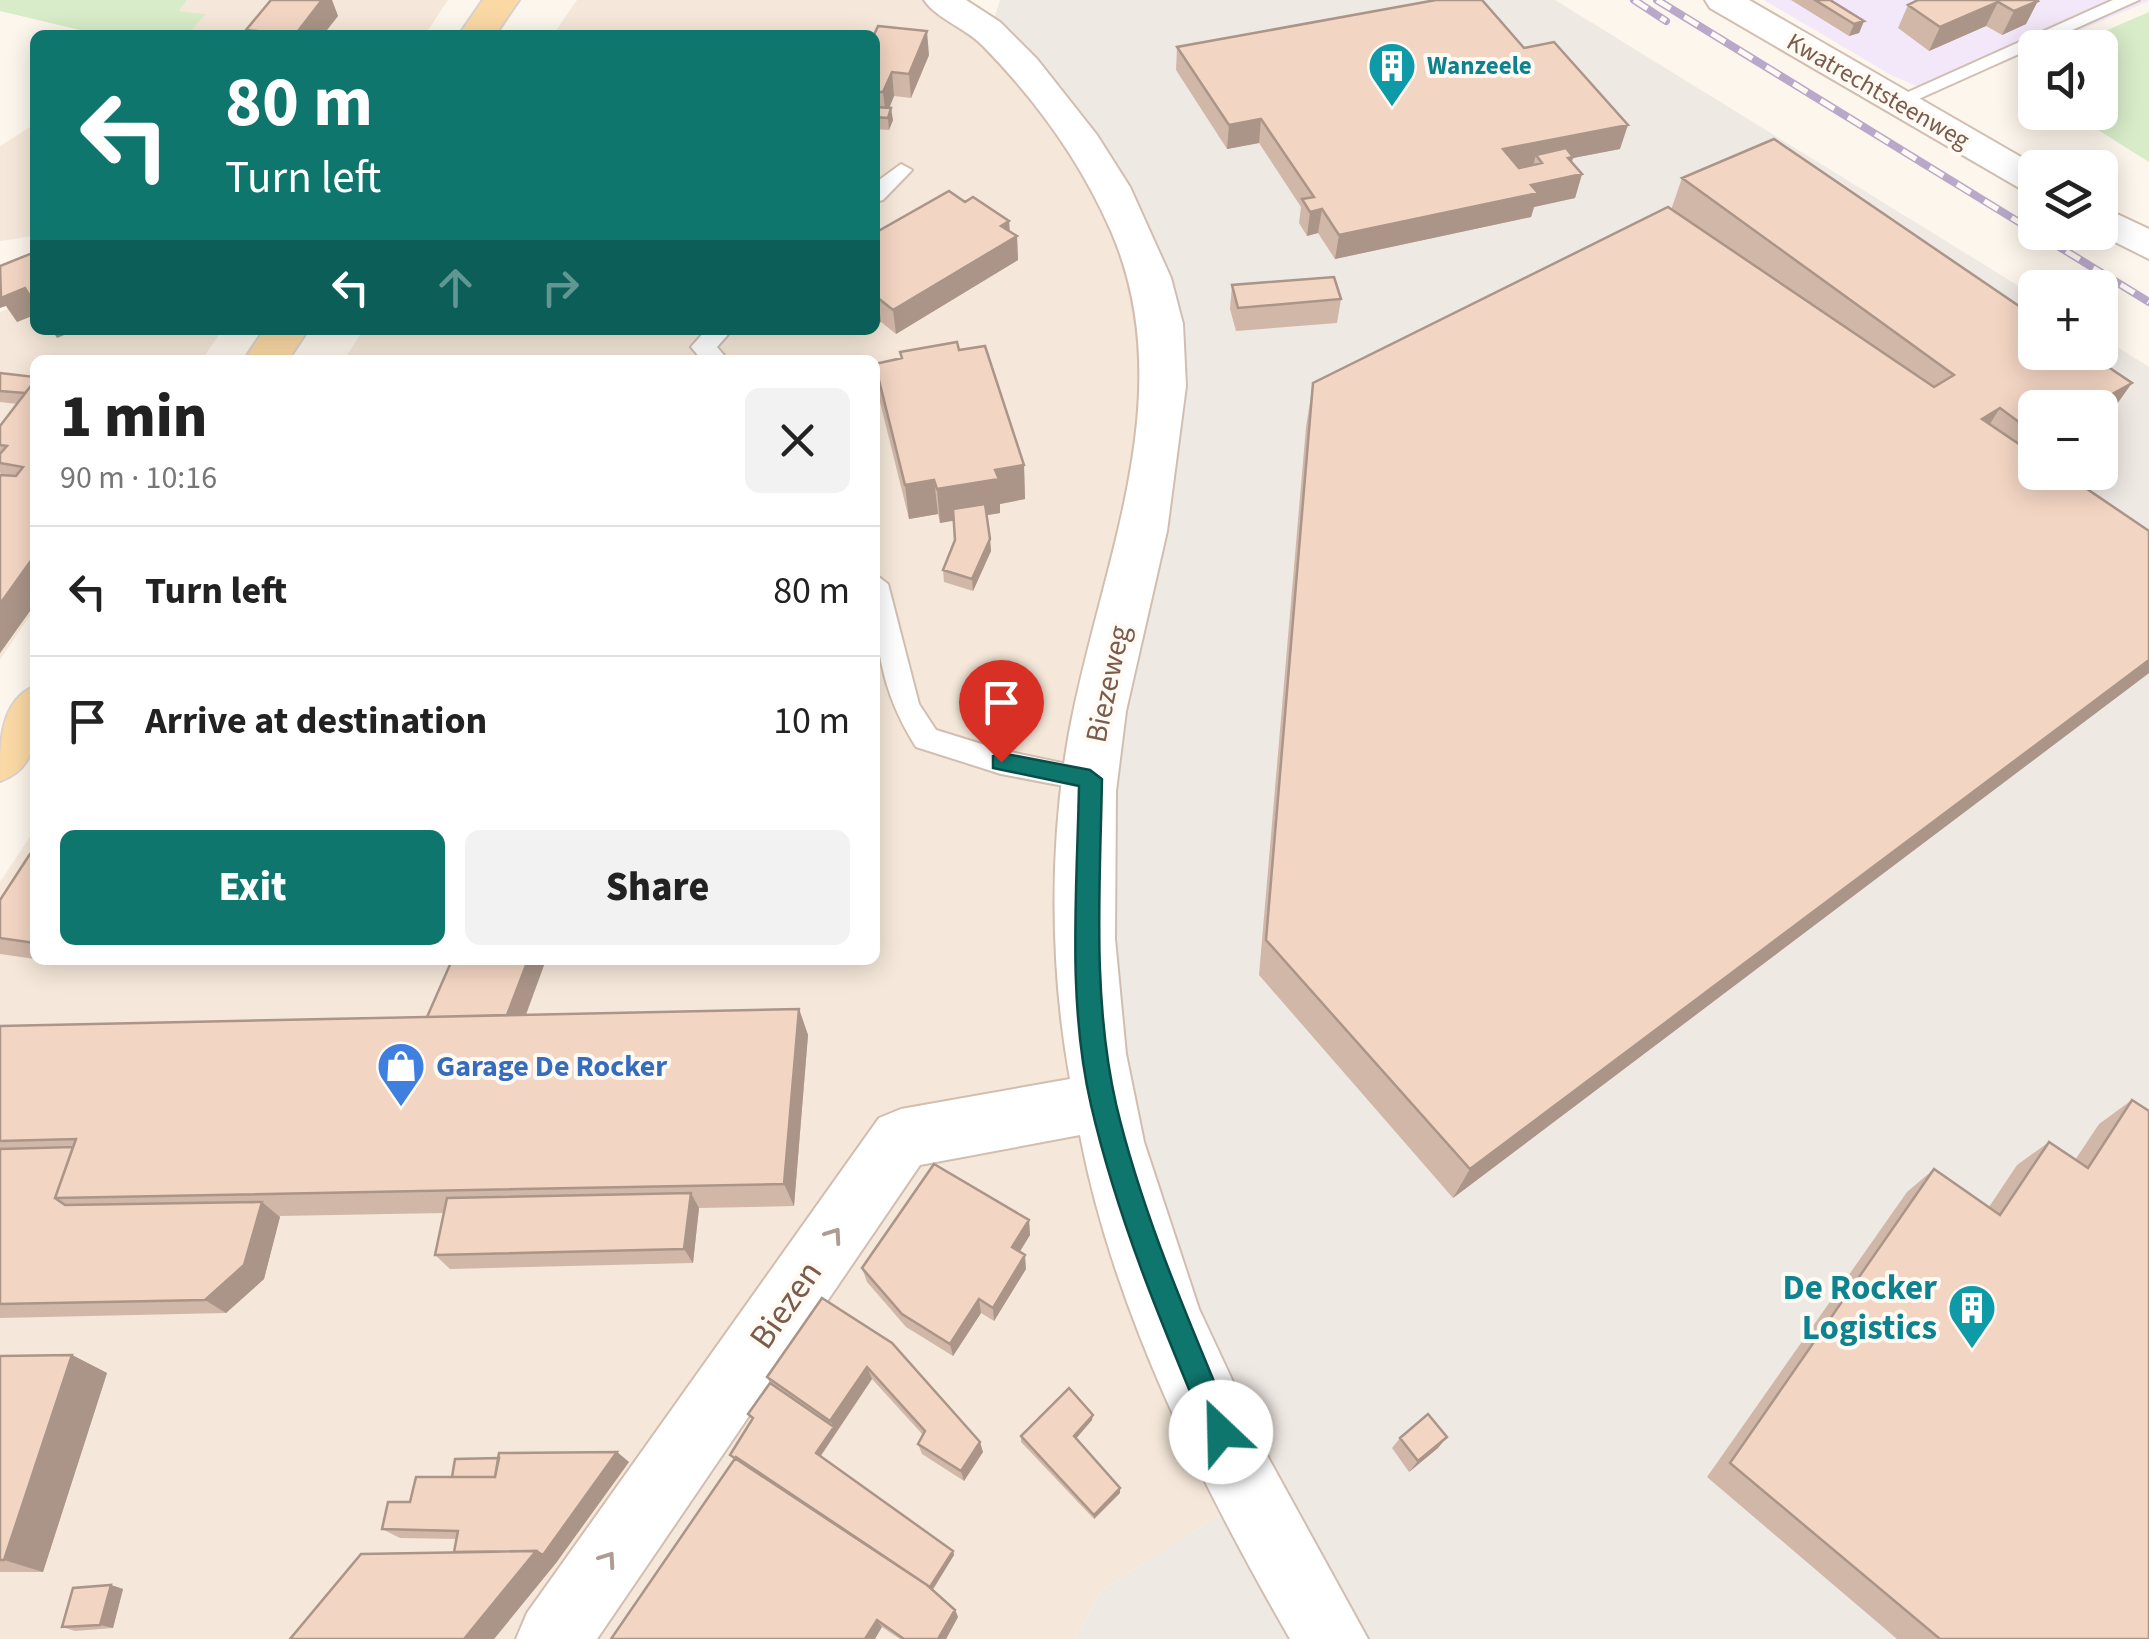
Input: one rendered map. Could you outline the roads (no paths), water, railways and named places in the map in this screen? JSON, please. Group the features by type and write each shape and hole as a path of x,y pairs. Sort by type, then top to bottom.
{"main road":[{"path":"480,30 501,0"},
{"path":"0,759 30,714"}],"street":[{"name":"Biezeweg","path":"942,0 1000,16 1119,201 1152,292 1166,367 1140,541 1096,734 1090,779 1087,968 1103,1102 1146,1252 1192,1368 1249,1496 1332,1639"},
{"name":"Kwatrechtsteenweg","path":"1723,0 2018,171"},
{"path":"2118,228 2149,246"},
{"name":"Biezen","path":"553,1639 901,1140 1103,1102"}],"lane":[{"path":"1896,102 2129,0"},
{"path":"880,191 901,170"},
{"path":"711,355 703,346 715,335"},
{"path":"880,604 906,706 926,739 1001,762 1090,779"}],"railway":[{"path":"1634,0 1666,21"},
{"path":"1657,0 2149,302"}],"place":[{"name":"Wanzeele","path":"1392,108"},
{"name":"Garage De Rocker","path":"401,1108"},
{"name":"De Rocker Logistics","path":"1972,1350"}]}
